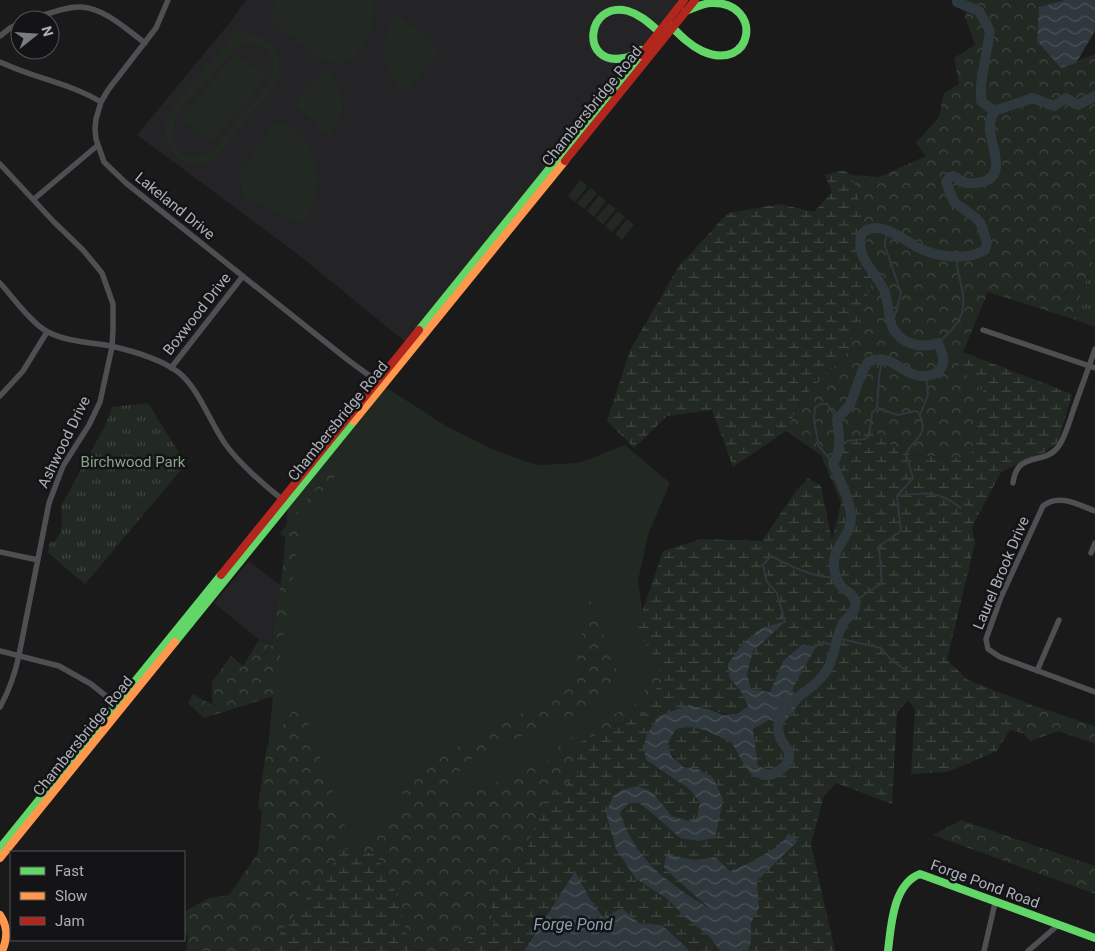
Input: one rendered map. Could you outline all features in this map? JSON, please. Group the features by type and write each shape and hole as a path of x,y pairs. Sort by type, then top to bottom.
{"main road":[{"name":"Chambersbridge Road","path":"0,848 116,704 285,502 666,37 669,25 684,0"},
{"name":"Chambersbridge Road","path":"0,858 649,44 659,32 686,11 695,0"},
{"path":"669,25 700,50 712,54 725,56 737,52 745,44 748,35 746,20 737,9 726,4 712,3 686,11"},
{"path":"649,44 626,59 609,59 595,47 592,34 595,21 605,13 613,10 627,10 639,16 666,37"},
{"name":"Forge Pond Road","path":"888,951 894,911 907,883 915,875 926,876 995,903 1095,938"},
{"path":"0,915 6,923 7,931 5,946 2,951"}],"street":[{"name":"Lakeland Drive","path":"168,0 156,28 108,90 101,102 94,129 104,162 108,168 378,382"},
{"path":"60,11 79,7 99,12 145,43"},
{"path":"0,36 10,28"},
{"path":"0,62 29,75 71,87 101,102"},
{"path":"34,199 98,145"},
{"name":"Ashwood Drive","path":"0,164 83,250 102,273 113,304 112,347 100,402 89,425 63,466 49,503 19,655 6,697 0,707"},
{"name":"Boxwood Drive","path":"170,368 243,276"},
{"path":"0,283 39,326 47,332 62,338 112,347 149,357 182,376 192,388 226,445 270,490 285,502"},
{"path":"983,330 1092,367"},
{"path":"0,396 23,371 47,332"},
{"path":"1013,483 1014,473 1019,466 1052,453 1058,448 1092,367 1095,349"},
{"name":"Laurel Brook Drive","path":"1094,690 1000,658 988,649 986,639 998,606 1044,506 1050,502 1062,499 1095,511"},
{"path":"1091,553 1095,543"},
{"path":"0,552 38,560"},
{"path":"1037,671 1058,620"},
{"path":"0,652 43,661 68,670 91,684 116,704"},
{"path":"984,951 995,903"},
{"path":"1028,951 1058,925"}],"shaded area":[{"path":"246,0 685,0 408,344 296,253 137,135 231,21"},
{"path":"249,561 280,585 271,648 214,603"}],"green space":[{"path":"275,0 373,0 374,14 371,33 363,47 343,64 324,61 277,26 271,18 270,12"},
{"path":"959,0 1065,0 1039,7 1061,67 1095,54 1095,262 1093,261 1073,319 988,292 963,352 959,367 985,393 970,458 903,455 845,445 831,479 821,455 786,431 802,398 846,355 867,252 865,225 852,175 879,177 926,156 916,143 939,117 944,93 959,84 954,58 975,45 965,17 966,12 962,9"},
{"path":"397,13 438,47 438,54 404,93 389,74 384,54 387,34"},
{"path":"238,30 242,33 256,35 275,48 280,61 277,84 214,160 191,166 175,155 166,141 165,134 172,107","holes":["251,43 258,45 271,57 273,69 269,83 214,148 194,156 186,155 180,151 174,135 177,114 234,50 242,45"]},
{"path":"236,54 266,77 212,143 181,119"},
{"path":"325,68 337,85 342,102 340,118 329,136 294,104"},
{"path":"275,121 299,134 306,141 315,159 317,189 315,199 311,211 300,224 243,195 239,174"},
{"path":"842,170 852,175 865,225 867,252 873,280 846,355 802,398 786,431 733,467 712,410 667,416 634,448 607,421 630,350 679,266 728,213 779,204 814,212 832,192 825,175"},
{"path":"580,180 588,186 575,202 568,196"},
{"path":"590,188 597,193 584,209 577,203"},
{"path":"599,195 606,201 594,217 587,211"},
{"path":"609,203 616,209 603,225 596,218"},
{"path":"618,211 625,217 612,232 605,226"},
{"path":"627,219 634,224 622,240 615,234"},
{"path":"1093,261 1095,262 1095,327 1073,319"},
{"path":"963,352 1072,394 1058,442 1045,452 1001,472 972,527 975,543 947,660 968,680 1032,705 1023,733 1010,730 997,751 947,772 911,774 915,710 908,700 897,713 892,804 836,783 824,796 811,844 835,951 748,951 751,942 751,923 759,908 757,881 798,841 787,833 784,841 774,849 750,863 730,871 715,857 694,860 712,910 676,887 655,869 627,833 620,813 628,804 639,803 680,838 715,837 698,769 681,764 672,755 668,743 676,729 690,727 705,730 732,743 745,767 754,777 776,771 758,766 753,729 769,720 784,723 801,701 793,696 793,688 816,647 783,661 770,692 751,690 747,674 753,651 784,622 762,628 729,677 742,693 748,706 738,712 729,714 689,705 646,760 689,789 700,802 697,817 689,821 672,816 653,793 613,796 636,879 666,898 687,919 709,936 720,951 690,951 662,925 639,923 622,909 605,918 592,902 575,871 524,951 461,951 464,945 494,924 488,891 523,862 542,804 578,774 576,744 645,713 652,691 665,683 654,656 636,630 663,551 701,539 762,541 796,491 808,478 821,486 832,540 841,503 831,479 845,445 872,429 903,455 970,458 985,393 959,367"},
{"path":"384,386 449,428 497,451 536,465 579,463 625,445 670,483 648,535 638,581 643,615 662,672 651,702 544,775 357,851 389,951 246,951 249,948 272,706 288,504"},
{"name":"Birchwood Park","path":"148,403 186,464 85,584 48,553 49,543 55,541 60,533 62,522 61,506 105,426 112,407"},
{"path":"330,471 336,475 302,515 274,696 204,718 188,703 193,694 212,705 212,682 231,656 243,666 259,640 271,647 287,539 280,533"},
{"path":"589,598 622,684 588,710 476,754 452,779 452,801 547,761 560,744 636,703 657,673 654,656 665,683 652,691 645,713 576,744 578,774 542,804 523,862 488,891 494,924 464,945 461,951 410,951 399,899 376,854 344,849 405,813 402,788 427,763 572,687"},
{"path":"300,701 345,826 320,857 344,849 267,951 186,951 188,935 185,934 185,911 209,898 229,895 265,843 268,819 258,806 267,747"},
{"path":"1032,705 1095,726 1095,744 1059,731 1030,741 1023,733"},
{"path":"961,820 1095,866 1095,894 933,835"},
{"path":"344,849 376,854 399,899 410,951 267,951"}],"water":[{"path":"1065,0 1095,0 1095,31 1076,63 1061,68 1037,41 1039,7"},
{"path":"786,621 753,651 747,674 751,689 770,692 783,661 803,644 816,647 793,688 793,696 802,700 784,723 769,720 753,729 758,766 776,772 769,780 754,777 745,767 732,743 705,730 690,727 676,729 668,743 672,757 684,767 698,769 714,779 723,800 715,838 698,841 680,838 639,803 628,804 620,813 626,830 634,844 655,869 680,889 709,908 664,868 666,854 694,860 715,857 730,871 750,863 774,849 784,840 788,833 798,841 757,881 759,908 751,923 751,942 748,951 720,951 709,936 687,919 666,898 636,879 616,849 606,813 613,796 622,790 638,786 653,793 672,816 689,821 697,817 700,802 689,789 646,760 644,746 647,734 659,716 689,705 724,715 738,713 748,706 742,693 729,677 728,664 742,644 762,628"},
{"name":"Forge Pond","path":"575,871 592,902 604,918 622,908 639,923 662,925 690,951 524,951"}],"waterway":[{"path":"957,0 957,2 979,11 990,31 981,84 981,101 994,111"},
{"path":"994,111 1033,98 1054,106 1066,98 1078,105 1095,96"},
{"path":"763,775 777,772 785,766 789,753 781,740 778,729 782,711 786,705 822,677 827,670 840,629 856,605 854,598 836,578 834,569 835,556 847,533 851,520 849,504 833,463 839,447 837,419 850,405 862,372 868,362 878,359 886,360 908,372 926,376 937,373 943,362 943,355 938,343 915,345 902,339 893,328 884,290 862,254 861,235 869,229 884,229 934,254 961,257 970,256 985,250 987,243 981,224 954,202 946,182 953,176 967,183 983,182 994,173 996,159 990,127 990,120 994,111"},
{"path":"888,230 885,246 901,293 892,326"},
{"path":"938,343 955,326 962,313 963,298 957,258"},
{"path":"839,447 847,441 865,439 869,436 872,413 877,408 882,359"},
{"path":"920,415 928,395 926,377"},
{"path":"833,463 819,446 814,421 815,408 820,404 827,404 837,419"},
{"path":"877,408 898,415 915,411 918,412 922,420 922,433 911,445 906,455 913,478 897,496"},
{"path":"855,601 882,583 879,546 901,531 897,496 923,493 938,495 961,508"},
{"path":"785,622 777,593 767,582 763,565 771,556 811,574 837,578"},
{"path":"837,638 881,648 892,661 906,670"},
{"path":"814,648 823,642 834,646"}],"traffic: fast":[{"path":"669,24 688,42 702,51 719,56 733,53 742,46 746,35 745,24 740,13 729,6 709,3 686,11"},
{"path":"641,50 624,58 610,58 600,53 594,44 593,34 596,23 603,15 614,10 628,11 642,18 663,35"},
{"path":"419,330 641,55"},
{"path":"175,642 354,421"},
{"path":"0,848 221,575"},
{"path":"888,951 892,918 899,896 911,879 920,874 1095,938"}],"traffic: slow":[{"path":"354,421 565,161"},
{"path":"0,858 175,642"},
{"path":"0,915 5,924 6,933 2,951"}],"traffic: jam":[{"path":"641,55 684,0"},
{"path":"565,161 695,0"},
{"path":"221,575 419,330"}]}
